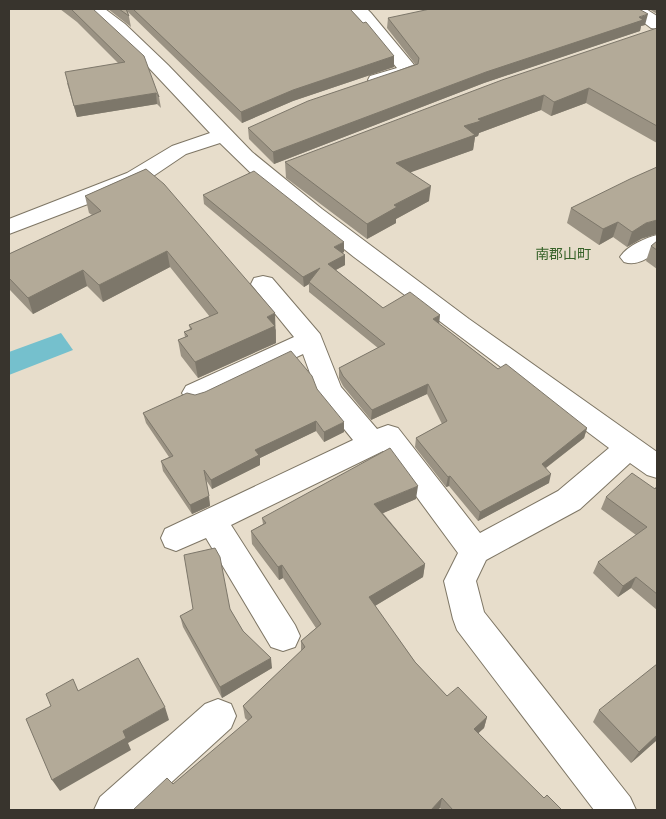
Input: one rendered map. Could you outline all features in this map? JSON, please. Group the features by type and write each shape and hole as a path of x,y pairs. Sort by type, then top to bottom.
{"street":[{"path":"95,9 144,48 231,135 508,362 657,467"},
{"path":"357,9 379,29 386,42 408,70 357,87"},
{"path":"635,9 654,31"},
{"path":"9,227 135,178 179,150 231,135"},
{"path":"632,257 657,242"},
{"path":"263,284 311,340 328,391 372,443"},
{"path":"196,393 311,340"},
{"path":"176,538 388,436 475,551"},
{"path":"616,810 469,619 460,581 475,551 569,500 630,448"},
{"path":"212,521 283,636"},
{"path":"113,810 218,716"}],"water":[{"path":"61,333 73,350 9,375 9,352"}],"building":[{"path":"71,9 93,9 144,56 159,97 156,93 74,106 65,72 125,62"},
{"path":"119,9 126,9 129,16"},
{"path":"133,9 350,9 363,23 366,22 394,56 293,90 241,112"},
{"path":"430,9 639,9 648,14 639,17 643,20 486,72 273,152 248,128 308,101 418,64 419,58 388,18"},
{"path":"657,28 657,126 589,88 554,102 544,95 464,126 475,135 396,163 431,186 394,205 397,207 367,224 285,162 502,80"},
{"path":"657,167 657,220 646,223 632,232 618,222 603,229 571,208 630,179"},
{"path":"146,169 164,184 275,313 267,317 275,326 195,362 178,340 188,336 184,332 192,329 189,325 218,313 167,251 99,285 83,270 28,298 9,278 9,254 101,211 85,196"},
{"path":"254,171 344,242 334,247 345,255 328,264 383,308 410,292 440,315 433,319 498,369 506,364 587,428 542,464 551,474 480,512 416,438 447,421 428,384 372,410 343,376 339,368 385,344 309,282 320,268 303,277 203,195"},
{"path":"657,241 657,250 651,246"},
{"path":"291,351 312,376 317,389 344,422 324,432 316,421 255,450 259,455 211,480 204,470 209,496 190,505 161,461 173,456 143,413 187,393 195,395 205,392"},
{"path":"390,448 418,486 374,504 425,564 369,597 415,662 447,696 458,687 487,717 474,729 544,798 547,795 562,810 453,810 442,798 431,810 133,810 167,778 173,784 252,717 243,706 305,647 301,641 321,624 282,565 278,567 251,531 266,523 262,518"},
{"path":"632,473 655,489 657,486 657,594 636,577 623,586 598,562 647,527 606,497"},
{"path":"215,548 220,557 230,609 243,631 271,658 220,687 180,616 193,609 184,555"},
{"path":"138,658 165,707 123,731 126,738 52,780 26,719 51,706 46,694 73,679 78,691"},
{"path":"657,664 657,735 639,752 599,710"}],"district":[{"name":"南郡山町","path":"563,254"}]}
